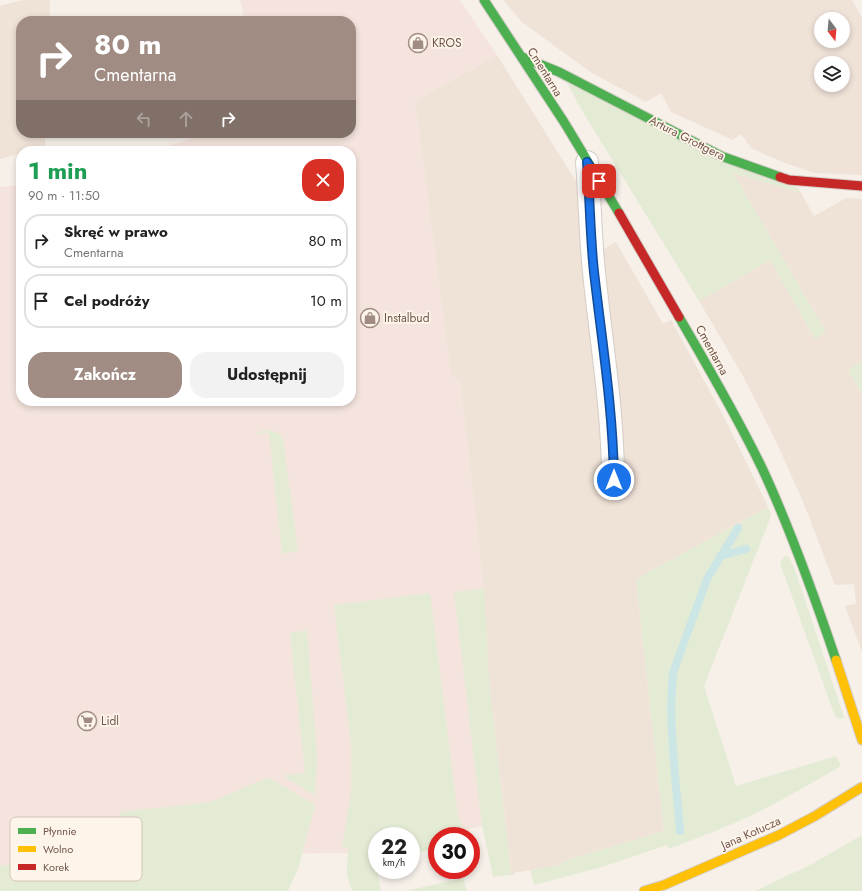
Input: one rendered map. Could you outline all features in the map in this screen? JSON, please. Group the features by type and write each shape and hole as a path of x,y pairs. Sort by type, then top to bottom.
{"street":[{"name":"Cmentarna","path":"484,0 522,56 658,278 761,467 787,526 829,636 862,740"},
{"name":"Artura Grottgera","path":"522,56 556,71 721,156 738,163 789,180 862,186"},
{"path":"587,162 594,270 612,430 614,480"},
{"name":"Jana Kotucza","path":"644,891 664,885 779,835 815,816 862,787"}],"shaded area":[{"path":"23,0 50,0 50,16 16,16 16,138 45,138 45,146 16,146 16,154 0,159 0,6"},
{"path":"240,0 460,0 497,55 415,101 451,376 460,381 482,574 489,679 506,820 476,827 428,827 428,836 420,836 420,827 368,827 368,853 217,854 142,839 142,817 10,817 10,865 0,866 0,187 16,185 16,406 356,406 356,146 168,146 192,138 356,138 356,16 244,16"},
{"path":"503,0 852,0 862,18 862,175 814,173 780,161 751,148 741,134 733,140 671,112 661,93 646,102 592,73 522,22"},
{"path":"497,55 577,183 582,232 602,378 605,483 626,480 600,251 616,242 663,324 671,320 725,419 768,507 636,579 664,831 561,862 562,865 514,873 514,875 511,875 489,679 482,574 460,381 451,376 415,101"},
{"path":"733,173 801,193 814,216 846,198 862,199 862,362 848,370 862,393 862,652 845,606 856,604 854,584 835,585 804,504 775,439 743,376 699,301 770,260 815,339 826,332"}],"green space":[{"path":"567,83 798,188 801,193 733,173 826,332 815,339 770,260 699,301 581,109"},
{"path":"862,362 862,393 848,370"},
{"path":"262,431 274,432 279,434 283,439 298,551 282,554 269,433 257,434"},
{"path":"768,507 771,515 769,521 704,686 736,786 836,756 841,766 764,809 700,837 669,849 667,845 602,867 534,885 530,870 562,865 561,862 664,831 636,579"},
{"path":"785,556 789,557 795,570 844,717 843,719 835,716 782,569 780,562"},
{"path":"484,588 489,679 511,875 493,877 482,825 454,592"},
{"path":"430,593 458,817 463,827 428,827 428,850 420,852 420,827 368,827 368,879 379,879 381,891 353,891 347,875 349,848 342,847 351,793 351,741 334,605"},
{"path":"307,630 317,755 315,796 285,777 285,775 305,773 290,633"},
{"path":"270,778 315,805 299,866 288,891 0,891 0,866 10,865 10,881 142,881 142,817 120,817 120,812 213,801"},
{"path":"862,835 862,891 755,891 812,864"},
{"path":"463,879 467,891 406,891"}],"waterway":[{"path":"680,831 671,712 673,673 707,579 738,528"},
{"path":"720,556 746,549"}],"traffic: fast":[{"path":"484,0 564,122 619,213"},
{"path":"522,57 559,72 721,156 780,177"},
{"path":"679,317 762,468 802,563 836,660"}],"traffic: slow":[{"path":"836,660 862,740"},
{"path":"644,891 664,885 779,835 815,816 862,787"}],"traffic: jam":[{"path":"780,177 789,180 862,186"},
{"path":"619,213 679,317"}],"place":[{"name":"KROS","path":"418,43"},
{"name":"Instalbud","path":"370,318"},
{"name":"Lidl","path":"87,721"}],"route":[{"path":"599,181 587,162 594,270 612,430 614,480"}]}
